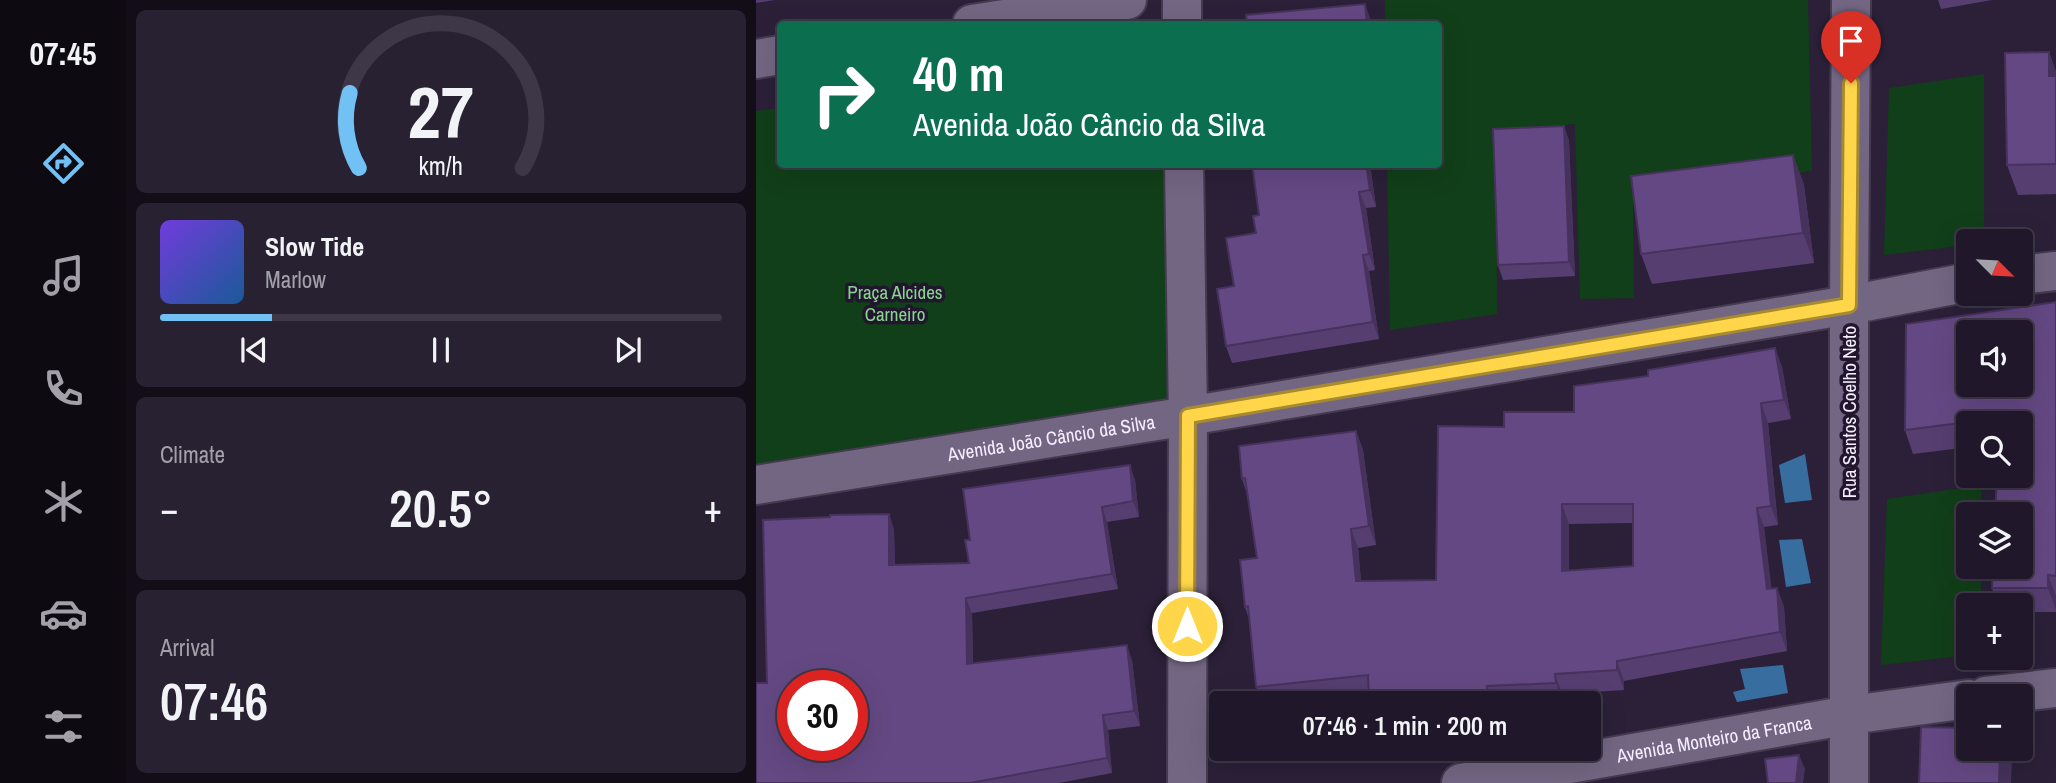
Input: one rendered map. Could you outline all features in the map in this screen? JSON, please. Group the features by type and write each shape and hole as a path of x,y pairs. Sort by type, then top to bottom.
{"main road":[{"path":"991,21 1127,0"},
{"path":"1182,0 1182,21"},
{"name":"Rua Santos Coelho Neto","path":"1850,783 1849,305 1852,0"},
{"path":"756,59 777,56"},
{"path":"1184,168 1188,416 1187,783"},
{"path":"2034,274 2056,271"},
{"name":"Avenida João Câncio da Silva","path":"756,485 1188,416 1849,305 1956,284"},
{"path":"2033,691 2056,688"},
{"name":"Avenida Monteiro da Franca","path":"1461,783 1850,715 1956,701"}],"green space":[{"path":"1385,0 1808,0 1812,171 1633,197 1634,298 1580,299 1575,124 1496,131 1497,314 1390,330 1387,168 1442,168 1442,21 1385,21"},
{"path":"1984,74 1984,229 1956,229 1956,247 1884,255 1889,88"},
{"name":"Praça Alcides Carneiro","path":"777,108 777,168 1189,168 1188,395 756,465 756,111"},
{"path":"1961,488 1981,488 1981,502 1956,502 1956,579 1981,579 1981,593 1956,593 1956,656 1881,665 1887,499"}],"water":[{"path":"1805,454 1812,500 1785,503 1779,465"},
{"path":"1802,539 1811,583 1786,587 1779,540"},
{"path":"1783,665 1788,693 1737,702 1733,692 1745,689 1740,669"}],"building":[{"path":"1365,4 1367,21 1247,21 1246,15"},
{"path":"2049,52 2049,76 2056,76 2056,164 2007,165 2005,53"},
{"path":"1564,126 1569,262 1498,265 1493,129"},
{"path":"1793,155 1803,233 1641,254 1631,176"},
{"path":"1253,168 1367,168 1370,190 1359,192 1369,254 1363,255 1373,322 1226,346 1217,289 1234,286 1226,238 1256,233 1253,216 1259,215"},
{"path":"2056,302 2056,576 2048,575 2048,588 1992,588 1992,579 2033,579 2033,502 1996,502 1996,488 2033,488 2033,411 1956,411 1956,424 1905,430 1906,324"},
{"path":"1775,348 1784,400 1761,403 1771,506 1757,508 1767,589 1777,588 1780,632 1617,661 1617,670 1555,674 1556,683 1487,686 1487,690 1369,691 1368,675 1256,687 1248,606 1245,607 1240,560 1257,558 1245,478 1242,479 1239,446 1356,431 1369,526 1351,529 1356,581 1436,580 1438,426 1504,427 1504,412 1574,412 1574,386 1648,376 1648,370","holes":["1562,504 1633,504 1633,566 1562,571"]},
{"path":"1130,465 1133,501 1102,507 1112,574 966,598 967,664 1127,645 1134,711 1103,715 1107,758 970,783 756,783 756,683 767,683 763,520 889,514 889,565 969,563 965,540 970,540 963,489"},
{"path":"1921,727 1956,728 1956,761 2000,761 1999,783 1919,783"},
{"path":"1799,755 1796,783 1768,783 1765,759"}],"route":[{"path":"1187,626 1188,416 1849,305 1851,83"}]}
